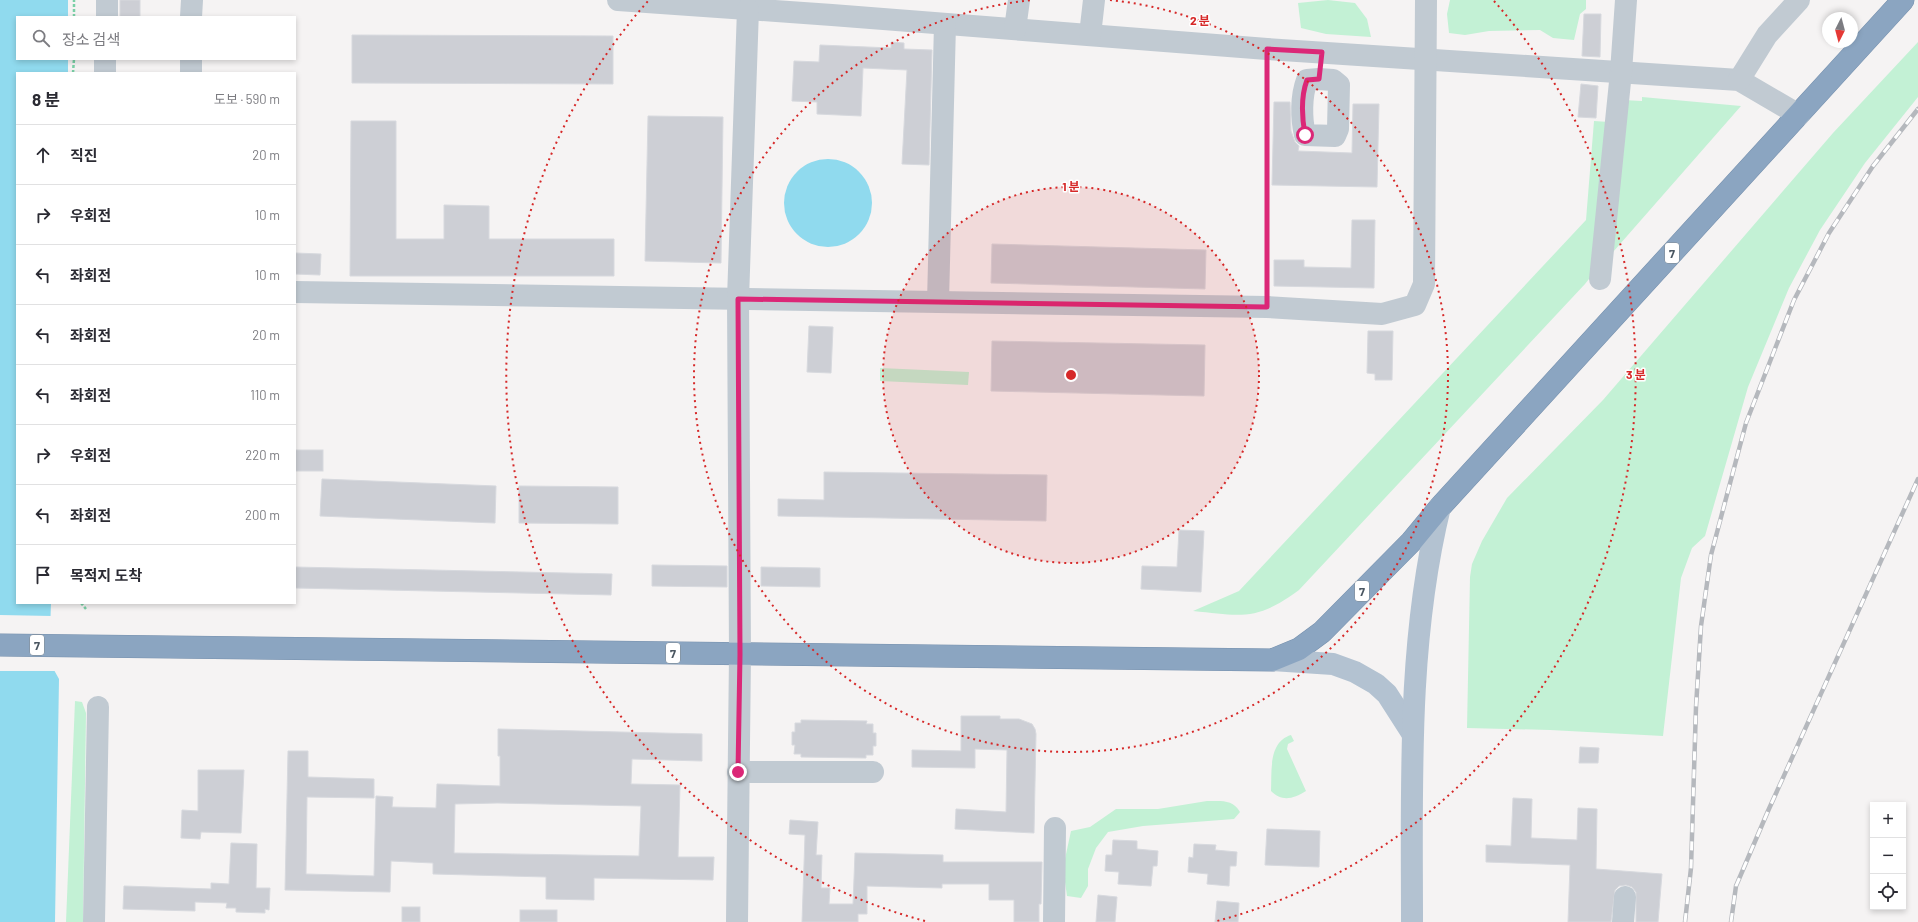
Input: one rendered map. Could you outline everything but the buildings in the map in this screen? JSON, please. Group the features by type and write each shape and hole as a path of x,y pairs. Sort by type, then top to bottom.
{"highway":[{"name":"7","path":"0,645 1272,660 1299,649 1322,632 1411,542 1440,506 1903,0"}],"main road":[{"path":"1412,922 1412,733 1418,630 1430,549 1440,506"},
{"path":"1272,660 1332,664 1355,672 1376,684 1387,694 1412,733"}],"street":[{"path":"107,16 108,0"},
{"path":"191,16 192,0"},
{"path":"618,0 748,9 832,7 945,24 1267,49 1739,80 1799,115"},
{"path":"1015,29 1019,0"},
{"path":"1090,35 1094,0"},
{"path":"296,292 1267,307 1382,314 1415,305 1424,284 1427,59 1426,0"},
{"path":"1600,279 1621,72 1626,0"},
{"path":"1739,80 1768,35 1799,0"},
{"path":"736,922 740,654 738,299 748,9"},
{"path":"938,302 945,24"},
{"path":"1319,79 1322,52"},
{"path":"105,72 106,60"},
{"path":"191,60 191,72"},
{"path":"94,922 98,708"},
{"path":"738,772 873,772"},
{"path":"1054,922 1055,828"},
{"path":"1623,922 1625,897"}],"path":[{"path":"74,0 74,16"},
{"path":"1267,49 1267,307"},
{"path":"73,72 74,60"},
{"path":"83,604 86,609"}],"green space":[{"path":"1328,0 1355,3 1367,19 1371,37 1326,34 1301,28 1298,3"},
{"path":"1450,0 1586,0 1586,9 1580,14 1574,40 1553,38 1540,30 1489,31 1465,35 1449,33 1447,14"},
{"path":"1918,42 1918,97 1865,163 1820,230 1789,288 1748,387 1705,536 1692,548 1681,578 1663,736 1550,730 1467,728 1470,577 1472,564 1482,541 1507,498 1603,400 1833,133"},
{"path":"1642,97 1741,106 1606,260 1623,100 1642,101"},
{"path":"1594,121 1609,122 1596,270 1585,284 1299,590 1272,607 1260,612 1237,615 1193,611 1239,591 1586,220"},
{"path":"880,368 969,372 968,385 880,381"},
{"path":"75,701 82,702 86,713 83,922 66,922"},
{"path":"1291,735 1294,741 1288,744 1287,749 1306,791 1297,796 1283,798 1271,791 1273,758 1278,744"},
{"path":"1207,801 1222,801 1230,803 1240,812 1234,819 1143,826 1108,832 1096,848 1088,869 1088,886 1081,898 1067,896 1063,868 1071,831 1090,827 1116,809 1158,809"}],"water":[{"path":"0,0 68,0 68,16 16,16 16,60 68,60 68,72 16,72 16,604 51,604 49,661 59,679 55,922 0,922"},
{"path":"828,159 845,162 859,172 869,186 872,203 869,220 859,234 845,244 828,247 811,244 797,234 787,220 784,203 787,186 797,172 811,162"}],"pier":[{"path":"0,615 52,616 51,661 57,671 0,671"}],"railway":[{"path":"1685,922 1691,868 1696,707 1701,626 1711,555 1746,423 1794,300 1829,233 1873,166 1918,109"},
{"path":"1731,922 1736,886 1768,811 1918,479"}],"route":[{"path":"738,772 740,654 738,299 1267,307 1267,49 1322,52 1319,79 1307,80 1304,88 1303,126 1305,135"}]}
